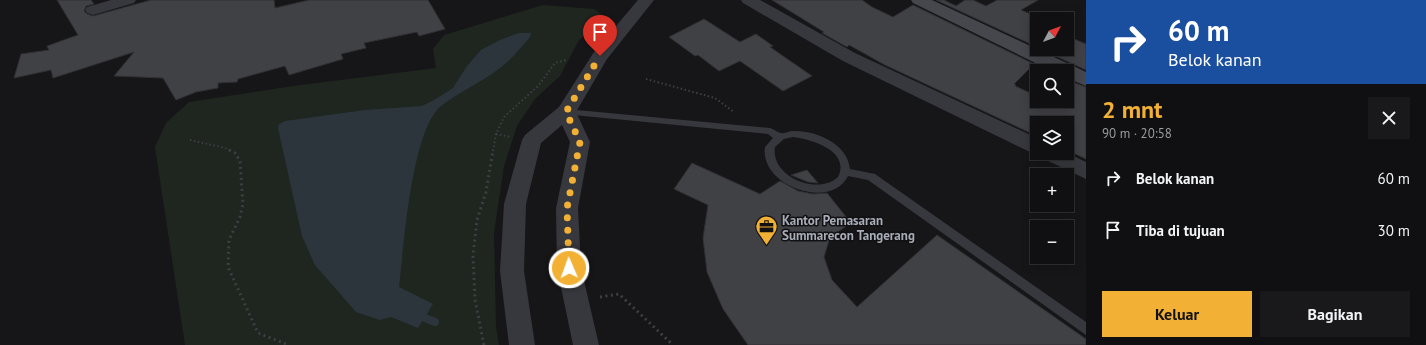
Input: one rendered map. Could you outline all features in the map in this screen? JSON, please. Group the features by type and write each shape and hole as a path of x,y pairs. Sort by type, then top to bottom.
{"street":[{"path":"93,10 128,0"},
{"path":"522,345 512,271 515,204 532,140 566,112 600,56 646,0"},
{"path":"749,0 849,57 1030,144"},
{"path":"919,0 1086,80"},
{"path":"566,112 580,142 567,208 569,268 586,345"},
{"path":"1063,160 1086,171"}],"lane":[{"path":"566,112 770,131 780,137"},
{"path":"793,134 808,135 823,140 836,149 844,160 846,172 840,183 826,188 808,188 790,182 776,170 769,157 770,145 780,137 793,134"},
{"path":"846,172 871,177 1086,329"}],"path":[{"path":"646,78 715,98 730,108 738,117 738,128"},
{"path":"190,140 225,148 235,153 240,161 243,204 240,217 229,240 228,267 258,333 289,345"},
{"path":"576,301 619,294 673,345"}],"shaded area":[{"path":"543,5 594,9 606,17 579,40 560,76 535,99 517,126 504,166 494,233 496,326 499,345 185,345 155,147 166,123 189,102 293,86 436,68 433,49 444,35"},
{"path":"519,33 531,33 530,37 501,67 489,76 453,97 440,107 430,121 422,140 410,192 399,287 433,304 418,328 391,317 380,320 356,312 315,265 302,236 278,128 279,124 285,121 365,110 422,106 453,88 467,66 481,50 500,40"}],"building":[{"path":"57,0 91,0 94,4 86,6 84,11 93,16 151,0 274,0 275,8 309,0 428,0 445,29 419,36 417,32 364,43 366,48 341,54 343,59 289,75 285,66 238,79 237,82 218,83 218,88 196,92 176,100 163,78 114,76 134,52 53,78 51,70 14,78 21,54 49,50 47,46 78,35"},
{"path":"772,0 862,0 872,7 893,17 913,5 1034,64 1030,64 1030,68 1014,84 1016,85 1015,86 1030,93 1030,108 1074,108 1074,83 1086,87 1086,159 1074,153 1074,116 1030,116 1030,133 885,65 849,45 847,47 822,33 824,32"},
{"path":"936,0 944,0 956,6 965,0 973,0 986,6 997,0 1038,0 1021,10 1030,14 1030,44"},
{"path":"704,19 740,42 756,34 773,46 770,47 812,76 783,91 740,61 719,71 698,55 695,56 669,37"},
{"path":"1074,39 1086,44 1086,70 1055,56 1074,56"},
{"name":"Kantor Pemasaran Summarecon Tangerang","path":"692,163 760,194 780,181 798,191 813,194 827,193 851,223 830,237 824,257 832,280 857,307 937,235 1086,339 1086,345 748,345 723,309 707,272 703,238 708,205 674,189"},
{"path":"807,170 818,183 808,182 791,175"}],"waterway":[{"path":"425,318 435,322"}],"place":[{"name":"Kantor Pemasaran Summarecon Tangerang","path":"766,246"}],"route":[{"path":"569,268 567,208 580,142 566,112 600,56"}]}
